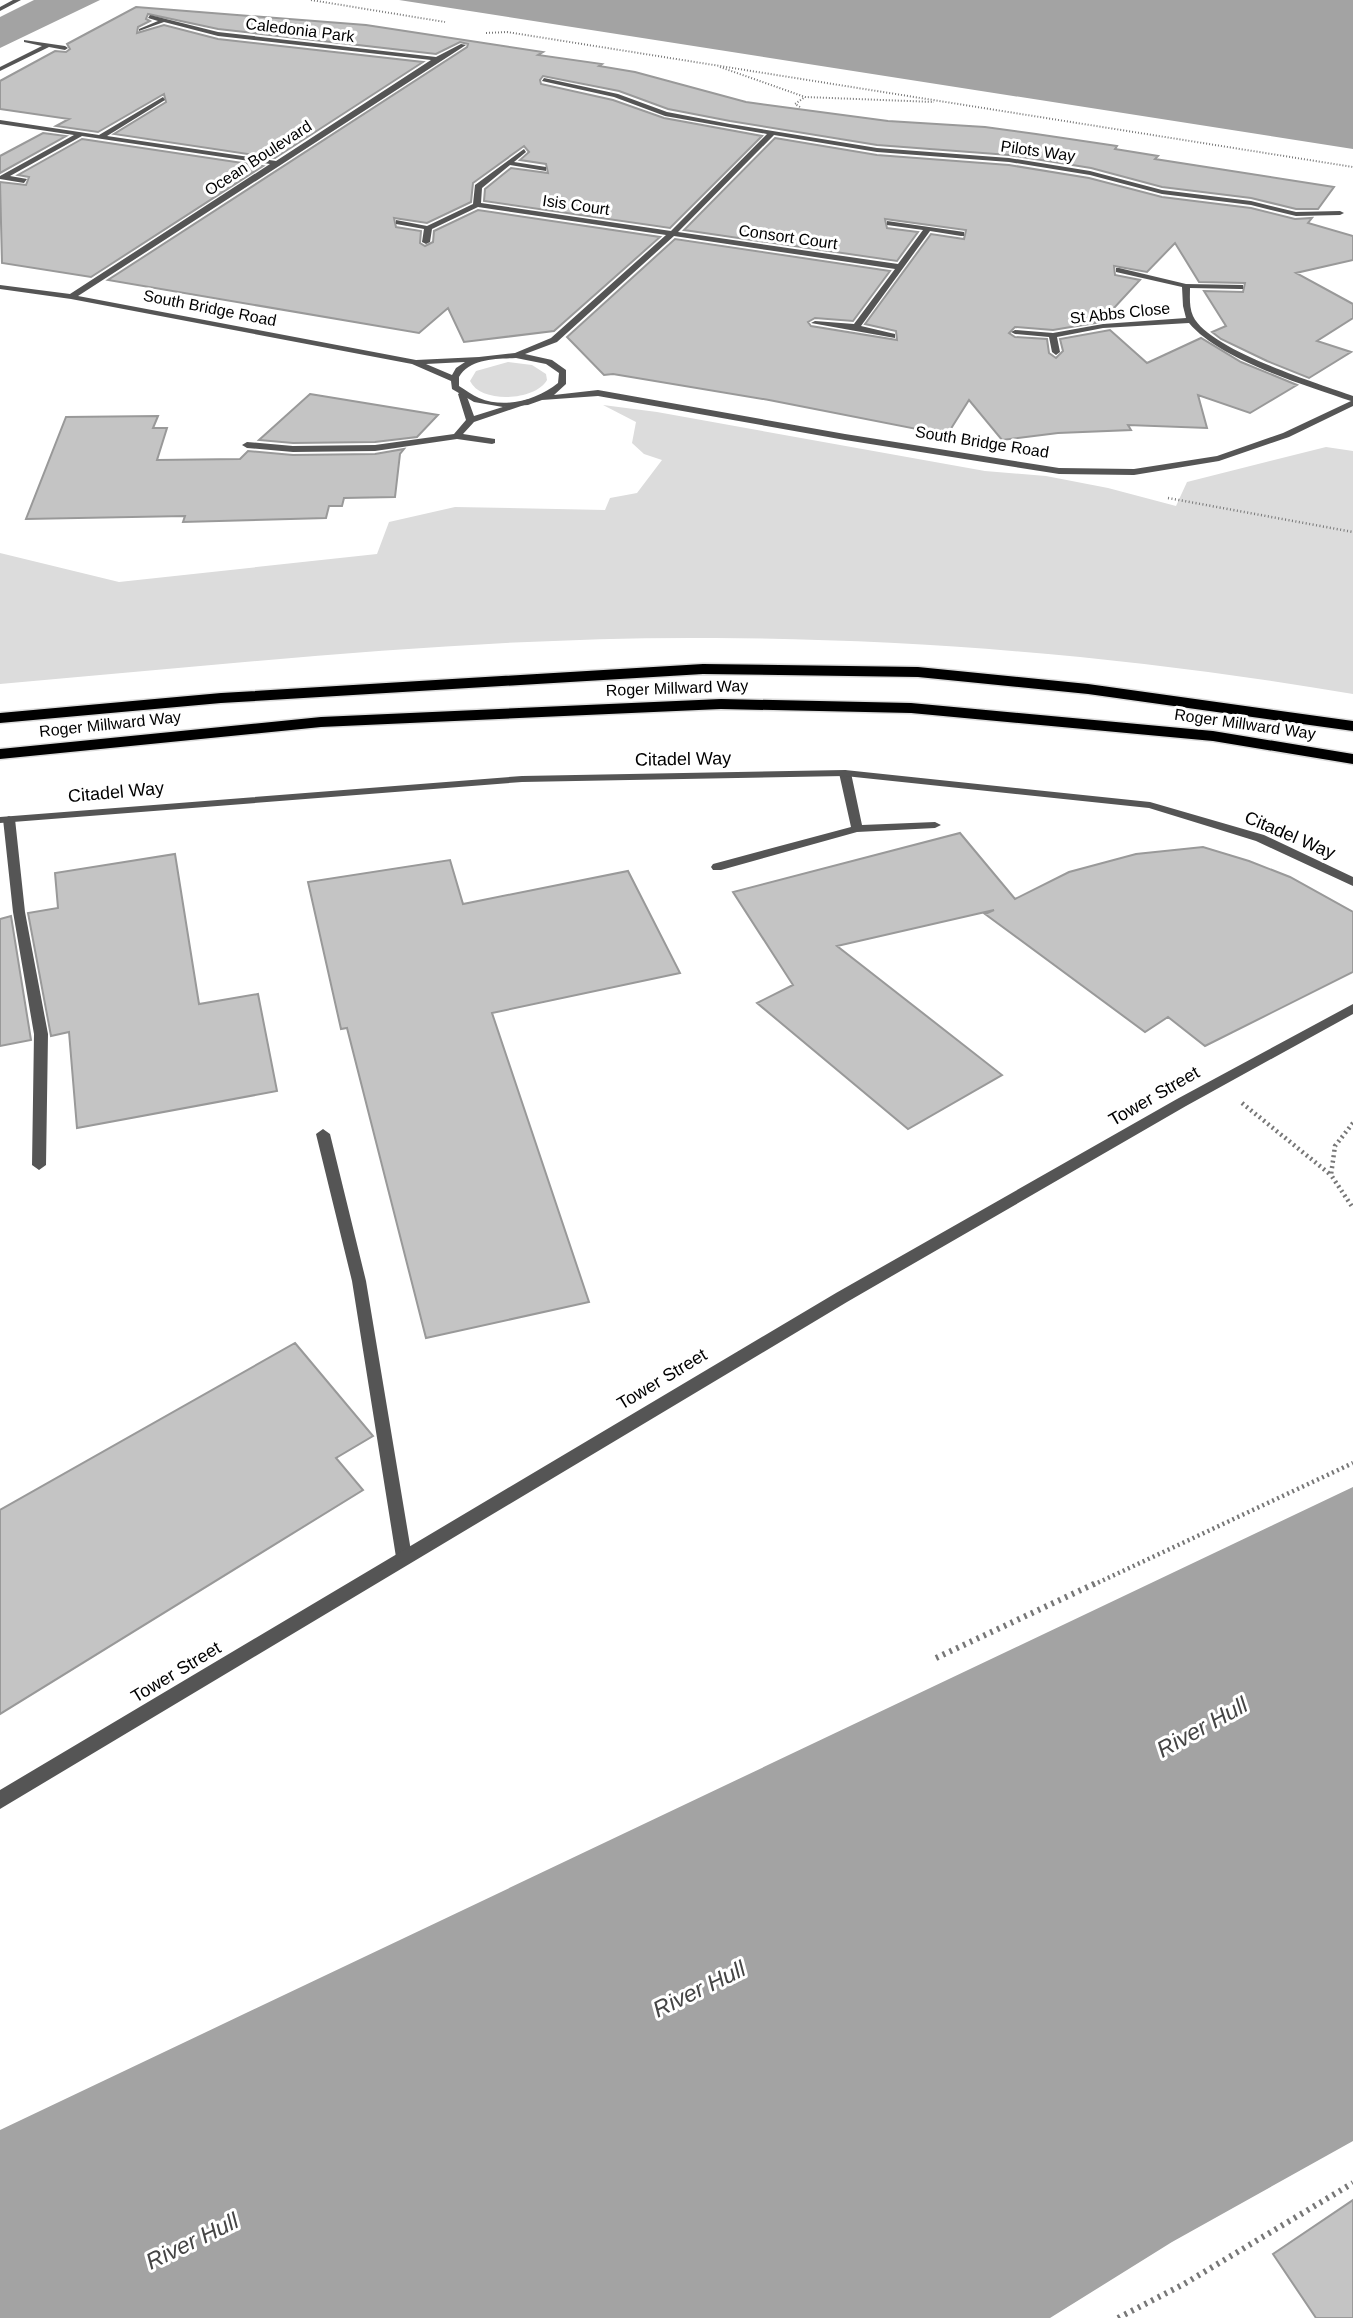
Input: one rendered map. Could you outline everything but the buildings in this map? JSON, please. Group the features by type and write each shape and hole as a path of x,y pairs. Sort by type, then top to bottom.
{"highway":[{"name":"Roger Millward Way","path":"0,718 221,698 703,669 918,672 1088,689 1353,726"},
{"name":"Roger Millward Way","path":"0,754 321,722 721,704 911,708 1213,736 1353,759"}],"street":[{"path":"0,9 18,0"},
{"name":"Caledonia Park","path":"150,17 161,22 218,34 437,59"},
{"path":"141,30 161,22"},
{"path":"26,41 65,48"},
{"path":"0,69 48,45"},
{"name":"Ocean Boulevard","path":"71,297 437,59 463,45"},
{"name":"Pilots Way","path":"544,80 574,91 616,95 665,114 877,150 1009,160 1063,169 1162,192 1251,203 1296,214 1339,213"},
{"path":"100,137 163,99"},
{"path":"0,122 276,163"},
{"path":"516,355 549,361 558,358 672,234 773,132"},
{"path":"24,181 3,177 81,134"},
{"path":"399,222 428,228 477,205 478,187 524,151"},
{"name":"Isis Court","path":"508,163 543,169"},
{"name":"Isis Court","path":"477,205 672,234"},
{"path":"1285,225 1296,214"},
{"path":"890,223 961,234"},
{"path":"426,242 428,228"},
{"path":"856,327 927,230"},
{"name":"Consort Court","path":"672,234 900,267"},
{"name":"St Abbs Close","path":"1119,270 1186,286 1240,287"},
{"name":"St Abbs Close","path":"1186,286 1185,302 1191,320 1227,349 1353,401"},
{"name":"South Bridge Road","path":"0,287 71,297 414,362 453,379"},
{"name":"St Abbs Close","path":"1014,332 1052,335 1103,326 1191,320"},
{"path":"815,323 856,327 892,336"},
{"name":"St Abbs Close","path":"1052,335 1056,352"},
{"path":"516,355 558,358 576,381"},
{"name":"South Bridge Road","path":"414,362 516,355"},
{"path":"545,398 558,391 564,383 558,358"},
{"path":"471,420 462,394 455,387 453,379 457,371 481,359"},
{"name":"South Bridge Road","path":"587,387 598,393"},
{"name":"South Bridge Road","path":"529,402 598,393 845,437 1059,471 1134,472 1219,458 1286,435 1353,401"},
{"path":"462,394 492,403 529,402"},
{"path":"457,436 471,420 529,402"},
{"path":"247,445 293,449 375,448 457,436 492,441"},
{"path":"845,774 857,829"},
{"name":"Citadel Way","path":"4,820 522,779 845,774 1150,806 1261,838 1353,882"},
{"path":"4,820 41,1034 39,1164"},
{"path":"717,866 857,829 935,825"},
{"name":"Tower Street","path":"0,1800 725,1364 1217,1082 1353,1008"},
{"path":"323,1134 359,1281 404,1557"}],"path":[{"path":"311,0 451,23"},
{"path":"480,33 507,32 709,63 1353,167"},
{"path":"709,63 805,97 956,103"},
{"path":"1158,495 1353,532"},
{"path":"1247,1107 1331,1175 1353,1208"},
{"path":"1331,1175 1335,1146 1353,1123"},
{"path":"936,1658 1353,1463"},
{"path":"1118,2318 1184,2284 1353,2183"}],"shaded area":[{"path":"508,362 532,365 546,374 547,380 531,392 508,397 485,393 470,381 476,371"},
{"path":"603,405 657,412 985,471 1046,476 1108,488 1176,506 1187,482 1326,447 1353,451 1353,694 1194,670 1035,653 875,642 715,638 446,646 0,684 0,553 119,582 377,554 389,522 455,507 605,510 610,498 637,493 662,460 644,454 632,443 636,422"}],"water":[{"path":"34,0 100,0 0,48 0,17"},
{"path":"399,0 1353,0 1353,149"},
{"name":"River Hull","path":"1353,1487 1353,2141 1172,2242 1050,2318 0,2318 0,2130"}]}
